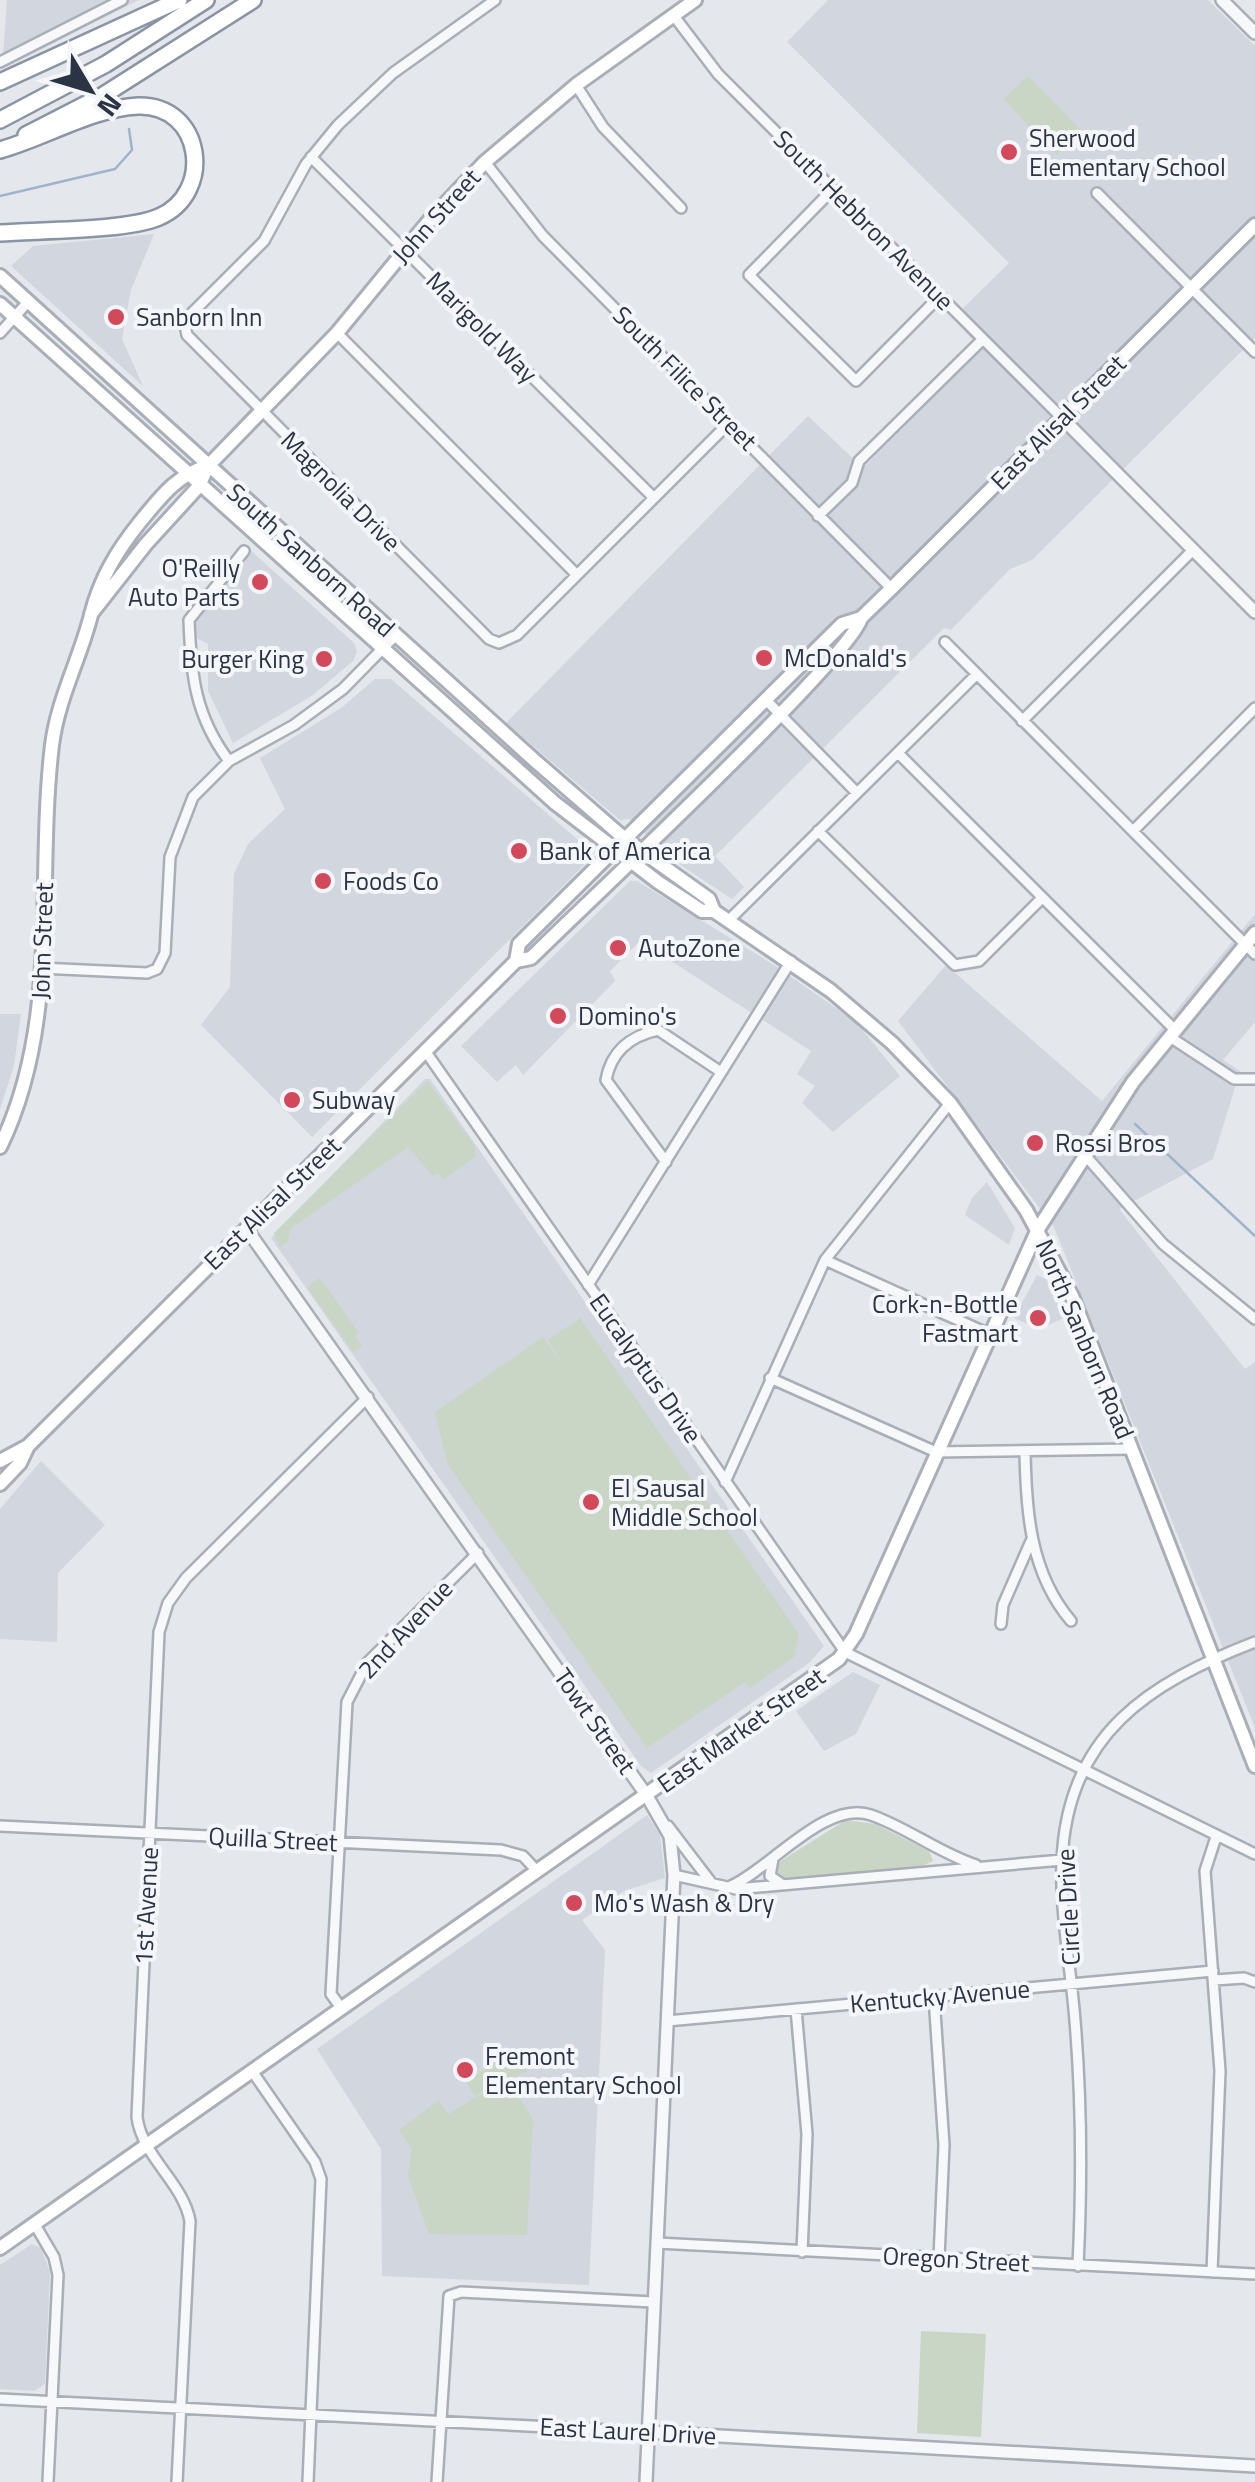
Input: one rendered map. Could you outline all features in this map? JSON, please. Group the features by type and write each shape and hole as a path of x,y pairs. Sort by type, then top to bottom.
{"highway":[{"path":"0,82 179,0"},
{"path":"0,120 106,64 206,0"},
{"path":"0,149 102,96 253,0"},
{"path":"0,149 115,110 144,106 167,113 180,124 193,142 196,163 182,201 152,220 0,232"}],"main road":[{"name":"John Street","path":"92,614 146,544 199,486 208,466 336,333 405,249 485,162 576,85 695,0"},
{"name":"East Alisal Street","path":"0,1462 28,1446 516,961 531,958 630,862 853,637 861,618 1255,225"},
{"name":"South Sanborn Road","path":"0,276 395,636 625,839"},
{"name":"South Sanborn Road","path":"0,304 383,650 614,850"},
{"name":"John Street","path":"0,1147 31,1068 52,744 68,675 92,614 96,589 112,560 184,473 208,466"},
{"name":"East Alisal Street","path":"516,961 519,944 842,624 861,618"},
{"name":"North Sanborn Road","path":"625,839 708,899 714,911 860,1014 950,1103 1038,1229 1066,1282 1255,1766"},
{"name":"North Sanborn Road","path":"614,850 702,911 714,911"},
{"name":"East Market Street","path":"0,2248 647,1796 845,1652 1038,1229 1084,1154 1173,1034 1250,949 1255,932"},
{"name":"East Alisal Street","path":"0,1484 20,1463 28,1446"},
{"path":"0,1494 20,1463"}],"street":[{"path":"0,62 122,0"},
{"path":"311,156 393,73 495,0"},
{"path":"1222,0 1255,33"},
{"name":"South Hebbron Avenue","path":"674,16 711,66 1062,418"},
{"path":"576,85 604,126 682,208"},
{"name":"Marigold Way","path":"311,156 653,497"},
{"name":"Magnolia Drive","path":"311,156 264,241 190,315 185,325 190,339 489,638 504,643 517,635 576,574"},
{"name":"South Filice Street","path":"485,162 543,236 891,588"},
{"path":"834,188 749,275 856,381 940,296"},
{"path":"1097,194 1255,352"},
{"path":"0,333 27,303"},
{"path":"336,333 576,574 730,422"},
{"path":"818,516 852,482 859,461 982,339"},
{"path":"1062,418 1255,612"},
{"path":"1022,721 1194,550"},
{"path":"229,760 208,730 196,701 188,620 244,551"},
{"path":"40,968 147,973 160,965 166,953 170,857 177,829 198,791 229,760 326,702 395,636"},
{"path":"945,642 1250,949"},
{"path":"728,921 976,675"},
{"path":"766,700 857,793"},
{"path":"1133,831 1255,708"},
{"path":"898,753 1173,1034 1234,1079 1255,1079"},
{"path":"818,831 955,965 979,961 1041,899"},
{"path":"588,1284 791,962"},
{"path":"666,1162 606,1080 609,1062 636,1035 658,1030 722,1072"},
{"name":"Eucalyptus Drive","path":"426,1052 845,1652 1255,1854"},
{"path":"725,1482 825,1260 950,1103"},
{"path":"1084,1154 1163,1244 1255,1319"},
{"name":"Towt Street","path":"246,1228 647,1796 672,1842 674,1875 646,2482"},
{"path":"825,1260 989,1334"},
{"path":"770,1378 936,1452 1132,1449"},
{"name":"1st Avenue","path":"177,2482 190,2221 183,2199 146,2145 136,2110 160,1632 168,1602 186,1578 368,1397"},
{"path":"1024,1451 1026,1518 1032,1541 1058,1607 1070,1621"},
{"path":"1002,1624 1002,1606 1032,1541"},
{"name":"2nd Avenue","path":"342,2009 331,1994 343,1721 354,1683 367,1664 478,1553"},
{"name":"Circle Drive","path":"1078,2266 1084,2136 1062,1860 1068,1816 1085,1773 1107,1735 1139,1700 1174,1675 1255,1642"},
{"path":"726,1888 830,1819 853,1812 876,1817 928,1844 984,1866"},
{"path":"658,1813 712,1884"},
{"name":"Quilla Street","path":"0,1826 508,1850 526,1858 538,1872"},
{"path":"1212,2272 1220,2082 1205,1871 1216,1836"},
{"path":"921,1873 936,1860 928,1844"},
{"path":"775,1857 769,1873 783,1885"},
{"path":"674,1875 726,1888 1062,1860"},
{"name":"Kentucky Avenue","path":"667,2021 1072,1984 1214,1976 1255,1982"},
{"path":"934,1996 944,2131 939,2258"},
{"path":"796,2009 807,2134 802,2252"},
{"path":"252,2071 320,2174 308,2482"},
{"path":"34,2224 54,2257 58,2274 48,2482"},
{"name":"Oregon Street","path":"657,2243 1255,2274"},
{"path":"437,2482 450,2296 460,2292 653,2302"},
{"name":"East Laurel Drive","path":"0,2399 1255,2466"}],"shaded area":[{"path":"7,0 139,0 2,69"},
{"path":"828,0 1208,0 1255,46 1255,338 1032,560 1010,569 951,630 944,628 715,856 744,887 732,899 679,864 629,819 620,820 506,723 808,416 863,468 981,349 953,318 1009,263 787,42"},
{"path":"154,234 131,290 122,339 143,386 11,266 33,246"},
{"path":"249,549 354,643 357,651 354,660 313,695 233,743 208,691 208,644 192,636 196,617"},
{"path":"375,679 391,679 586,847 588,854 586,863 312,1137 201,1025 230,987 234,874 248,844 285,809 260,758 341,708"},
{"path":"630,881 637,881 774,965 856,1022 900,1076 833,1132 802,1103 815,1086 797,1074 811,1051 640,941 610,971 615,981 523,1075 516,1065 497,1082 461,1046"},
{"path":"1255,914 1255,1022 1223,1060 1240,1071 1213,1159 1119,1209 1245,1369 1255,1362 1255,1728 1054,1227 898,1021 946,965 1102,1101"},
{"path":"0,1014 21,1014 14,1066 0,1109"},
{"name":"El Sausal Middle School","path":"425,1079 430,1079 824,1646 809,1663 651,1773 641,1766 271,1238"},
{"path":"987,1182 1015,1228 1009,1245 965,1215 972,1198"},
{"path":"1037,1275 1046,1279 1064,1318 1039,1329 1014,1318"},
{"path":"41,1461 105,1525 58,1573 57,1642 0,1639 0,1509"},
{"path":"853,1672 880,1685 856,1734 824,1751 796,1711"},
{"name":"Fremont Elementary School","path":"647,1815 660,1835 665,1878 624,1891 582,1920 605,1950 589,2285 382,2276 381,2149 317,2049"},
{"path":"32,2244 41,2248 50,2272 45,2384 34,2391 0,2389 0,2265"}],"green space":[{"path":"1028,76 1082,131 1057,155 1003,99"},
{"path":"427,1081 475,1146 475,1157 443,1180 438,1173 433,1176 408,1147 290,1229 288,1241 280,1248 274,1233"},
{"path":"320,1278 359,1333 355,1336 362,1346 353,1352 307,1287"},
{"path":"580,1318 799,1634 794,1657 750,1688 745,1682 647,1748 448,1465 435,1412 543,1337 564,1367 548,1340"},
{"path":"846,1820 875,1824 929,1851 933,1861 920,1867 777,1879 772,1872 776,1864"},
{"path":"513,2050 528,2071 506,2081 512,2084 533,2120 527,2235 429,2234 408,2176 412,2149 399,2130 439,2100 448,2114 503,2081 475,2096 466,2082"},
{"path":"921,2331 986,2334 981,2437 917,2433"}],"waterway":[{"path":"0,196 115,169 132,150 129,129"},
{"path":"1135,1124 1255,1236"}],"place":[{"name":"Sherwood Elementary School","path":"1009,152"},
{"name":"Sanborn Inn","path":"116,317"},
{"name":"O'Reilly Auto Parts","path":"260,582"},
{"name":"McDonald's","path":"764,658"},
{"name":"Burger King","path":"324,659"},
{"name":"Bank of America","path":"519,851"},
{"name":"Foods Co","path":"323,881"},
{"name":"AutoZone","path":"618,948"},
{"name":"Domino's","path":"558,1016"},
{"name":"Subway","path":"292,1100"},
{"name":"Rossi Bros","path":"1035,1143"},
{"name":"Cork-n-Bottle Fastmart","path":"1038,1318"},
{"name":"El Sausal Middle School","path":"591,1502"},
{"name":"Mo's Wash & Dry","path":"574,1903"},
{"name":"Fremont Elementary School","path":"465,2070"}]}
